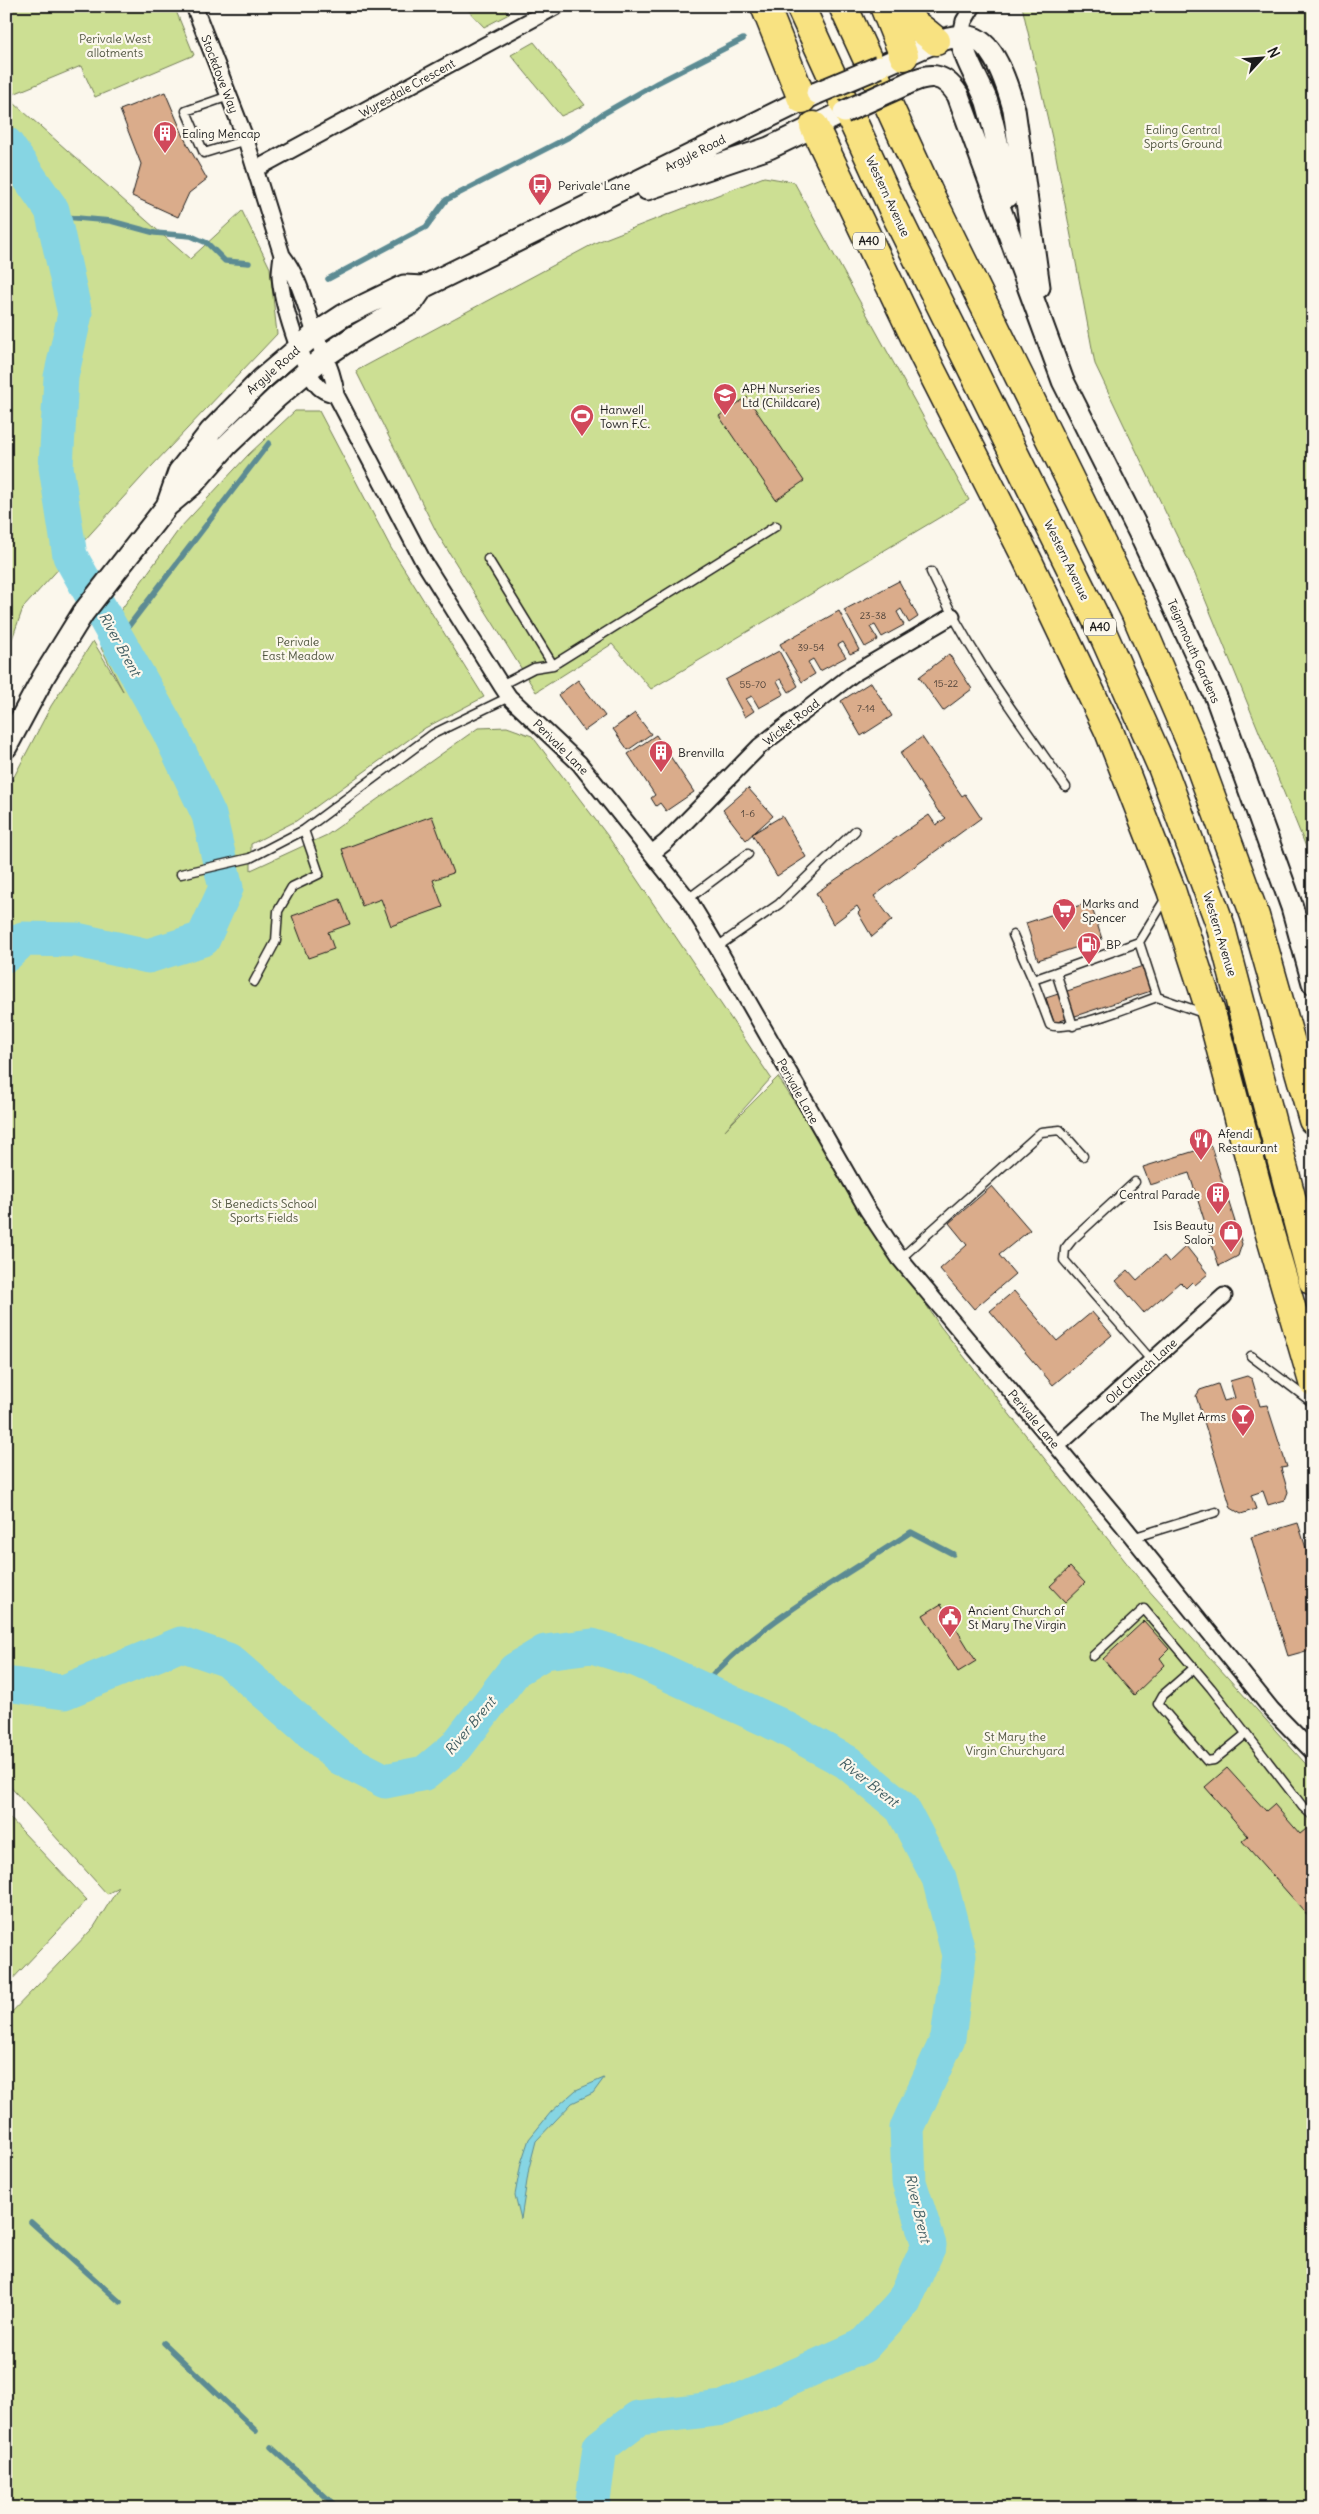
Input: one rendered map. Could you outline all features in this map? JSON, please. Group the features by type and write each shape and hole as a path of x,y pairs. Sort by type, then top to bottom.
{"highway":[{"path":"765,6 810,96"},
{"name":"Western Avenue","path":"800,6 892,207 1099,624 1162,767 1220,924 1313,1281"},
{"path":"843,6 928,191 1135,612 1191,741 1255,916 1313,1120"},
{"path":"884,6 905,70"},
{"path":"893,6 910,22 948,38"},
{"name":"A40","path":"821,123 924,356 1027,559 1101,714 1171,890 1212,1016 1264,1215 1313,1382"}],"main road":[{"path":"905,70 948,38 982,42 998,61 1007,82 1014,109 1046,332"},
{"path":"948,38 962,45 986,101 993,124 1018,256"},
{"name":"Argyle Road","path":"167,506 180,472 211,431 255,384 315,334 344,315 404,286 423,287 574,215 810,96 905,70"},
{"name":"Argyle Road","path":"574,215 770,148 821,123 905,70"},
{"path":"905,70 942,78 951,84 958,95 1046,332"},
{"path":"810,96 821,123"},
{"name":"Argyle Road","path":"6,746 44,676 83,613 167,506 192,485 226,446 308,370 355,336 412,303 423,287"},
{"name":"Teignmouth Gardens","path":"1046,332 1063,381 1139,532 1216,697 1292,907 1313,983"}],"street":[{"name":"Stockdove Way","path":"194,6 246,140 282,255 292,268 315,334 325,356"},
{"name":"Wyresdale Crescent","path":"256,169 557,6"},
{"path":"948,38 964,21 973,6"},
{"name":"Stockdove Way","path":"282,255 280,275 298,348 308,370"},
{"name":"Perivale Lane","path":"325,356 335,378 336,395 422,559 505,691 579,763 688,899 717,947 818,1128 867,1209 900,1258 1057,1446 1272,1710 1313,1752"},
{"path":"308,370 318,386 325,392 336,395"},
{"name":"Wicket Road","path":"652,854 760,746 852,674 952,616"},
{"name":"Old Church Lane","path":"1057,1446 1224,1296"}],"lane":[{"path":"229,96 186,111 204,153 246,140"},
{"path":"182,874 250,858 304,830 433,734 505,691 534,668 553,665 776,526"},
{"path":"488,559 553,665"},
{"path":"931,572 952,616 980,665 1066,788"},
{"path":"254,982 276,941 278,911 292,887 319,874 304,830"},
{"path":"717,947 779,904 855,831"},
{"path":"688,899 748,854"},
{"path":"1033,980 1139,942 1171,890"},
{"path":"1013,935 1050,1025 1055,1027 1073,1026 1157,997 1212,1016"},
{"path":"1139,942 1157,997"},
{"path":"1056,972 1073,1026"},
{"path":"900,1258 1041,1132 1060,1130 1082,1156"},
{"path":"1135,1182 1072,1240 1065,1249 1064,1260 1152,1361"},
{"path":"1251,1356 1313,1402"},
{"path":"1132,1538 1216,1512"},
{"path":"1093,1656 1144,1609 1194,1668 1303,1807 1313,1816"},
{"path":"1194,1668 1163,1695 1158,1704 1206,1761 1214,1760 1246,1734"}],"green space":[{"name":"Perivale West allotments","path":"6,6 174,6 194,55 95,97 81,66 11,95 6,91"},
{"path":"464,6 501,6 509,14 484,27"},
{"name":"Ealing Central Sports Ground","path":"1022,6 1313,6 1313,864 1194,572 1095,364 1055,151"},
{"path":"534,42 585,105 561,116 511,55"},
{"path":"6,96 190,259 242,211 270,268 277,334 151,467 23,608 6,656"},
{"path":"764,177 794,182 969,500 651,689 612,644 536,692 437,533 356,371 597,242"},
{"path":"295,411 319,411 391,548 484,697 425,728 296,821 251,844 251,870 327,835 478,728 507,727 532,736 607,835 771,1078 725,1130 778,1077 940,1326 1144,1585 1313,1772 1313,2508 6,2508 6,2018 94,1927 119,1887 107,1894 6,1782 6,792 51,706 93,641 123,691 101,648 122,619 118,614 180,528 248,455"},
{"path":"6,1814 87,1900 6,1986"}],"water":[{"path":"604,2078 593,2093 572,2103 536,2141 529,2168 521,2219 515,2195 521,2163 529,2139 551,2112 576,2090"}],"building":[{"name":"Ealing Mencap","path":"165,92 187,144 207,179 189,193 178,217 132,196 141,164 120,110"},
{"path":"747,397 804,481 776,500 719,416"},
{"path":"899,581 918,617 909,623 901,609 897,612 904,625 882,637 875,625 870,627 878,640 865,647 844,610"},
{"path":"839,611 859,650 850,654 843,642 838,645 846,657 820,671 813,659 808,662 815,674 802,682 780,644"},
{"path":"779,651 798,686 789,692 781,679 777,681 784,694 759,708 752,696 746,699 754,711 745,717 725,680"},
{"path":"949,654 972,689 943,711 919,677"},
{"path":"578,680 605,716 584,731 558,695"},
{"path":"871,682 892,716 861,736 841,701"},
{"path":"635,713 651,734 628,750 613,729"},
{"name":"Brenvilla","path":"656,735 694,792 666,811 660,803 656,806 651,798 655,795 628,754"},
{"path":"922,737 962,796 965,794 981,818 874,896 892,920 872,937 858,913 860,911 857,906 833,924 816,893 929,815 936,825 946,818 938,811 900,753"},
{"path":"748,788 773,816 746,840 723,810"},
{"path":"432,816 453,873 433,880 443,907 391,926 381,899 362,906 342,849"},
{"path":"782,816 806,857 777,876 752,834"},
{"path":"340,899 350,924 328,932 334,949 308,958 292,916"},
{"name":"Marks and Spencer","path":"1090,902 1102,939 1038,960 1026,923"},
{"path":"1149,964 1157,989 1054,1023 1046,998"},
{"name":"Central Parade","path":"1211,1146 1242,1244 1238,1256 1219,1266 1189,1173 1150,1185 1143,1167"},
{"path":"992,1186 1030,1230 999,1255 1015,1274 974,1309 940,1269 967,1245 949,1223"},
{"path":"1186,1246 1208,1274 1195,1285 1192,1282 1186,1288 1180,1282 1144,1313 1116,1281 1128,1270 1137,1280 1164,1256 1169,1262"},
{"path":"1014,1291 1057,1341 1092,1312 1112,1335 1053,1385 990,1311"},
{"name":"The Myllet Arms","path":"1247,1376 1252,1379 1260,1406 1267,1405 1287,1467 1281,1468 1288,1492 1285,1500 1268,1505 1263,1491 1251,1495 1256,1509 1241,1514 1231,1508 1196,1396 1200,1390 1218,1384 1224,1401 1235,1398 1230,1381"},
{"path":"1298,1523 1313,1570 1313,1649 1288,1656 1251,1537"},
{"path":"1070,1567 1085,1583 1065,1602 1050,1586"},
{"name":"Ancient Church of St Mary The Virgin","path":"941,1604 976,1661 958,1672 923,1615"},
{"path":"1144,1621 1169,1649 1160,1658 1165,1665 1134,1695 1103,1659"},
{"path":"1227,1768 1266,1811 1274,1804 1300,1834 1311,1825 1313,1827 1312,1920 1242,1841 1248,1836 1205,1787"}],"waterway":[{"path":"328,279 426,227 446,200 571,136 601,115 657,83 743,39"},
{"name":"River Brent","path":"6,144 52,210 75,314 61,377 56,467 70,556 168,729 209,815 226,888 203,939 148,956 77,940 23,939 6,955"},
{"path":"54,216 111,221 155,233 191,236 207,243 225,261 249,263"},
{"path":"118,640 269,443"},
{"path":"700,1689 722,1665 773,1623 911,1532 953,1554"},
{"name":"River Brent","path":"6,1684 64,1692 181,1644 228,1660 341,1758 385,1781 425,1773 456,1747 515,1670 545,1652 592,1646 638,1660 779,1725 847,1762 902,1808 939,1878 959,1955 948,2038 907,2128 909,2182 929,2245 904,2301 863,2346 723,2408 638,2418 600,2447 592,2508"},
{"path":"31,2222 120,2302"},
{"path":"164,2343 256,2431"},
{"path":"271,2447 338,2508"}],"place":[{"name":"Ealing Mencap","path":"165,154"},
{"name":"Perivale Lane","path":"540,206"},
{"name":"APH Nurseries Ltd (Childcare)","path":"725,416"},
{"name":"Hanwell Town F.C.","path":"582,437"},
{"name":"Brenvilla","path":"661,773"},
{"name":"Marks and Spencer","path":"1064,931"},
{"name":"BP","path":"1089,965"},
{"name":"Afendi Restaurant","path":"1201,1161"},
{"name":"Central Parade","path":"1218,1215"},
{"name":"Isis Beauty Salon","path":"1231,1253"},
{"name":"The Myllet Arms","path":"1243,1437"},
{"name":"Ancient Church of St Mary The Virgin","path":"950,1638"}],"park label":[{"name":"Perivale East Meadow","path":"298,648"},
{"name":"St Benedicts School Sports Fields","path":"264,1210"},
{"name":"St Mary the Virgin Churchyard","path":"1015,1743"}]}
